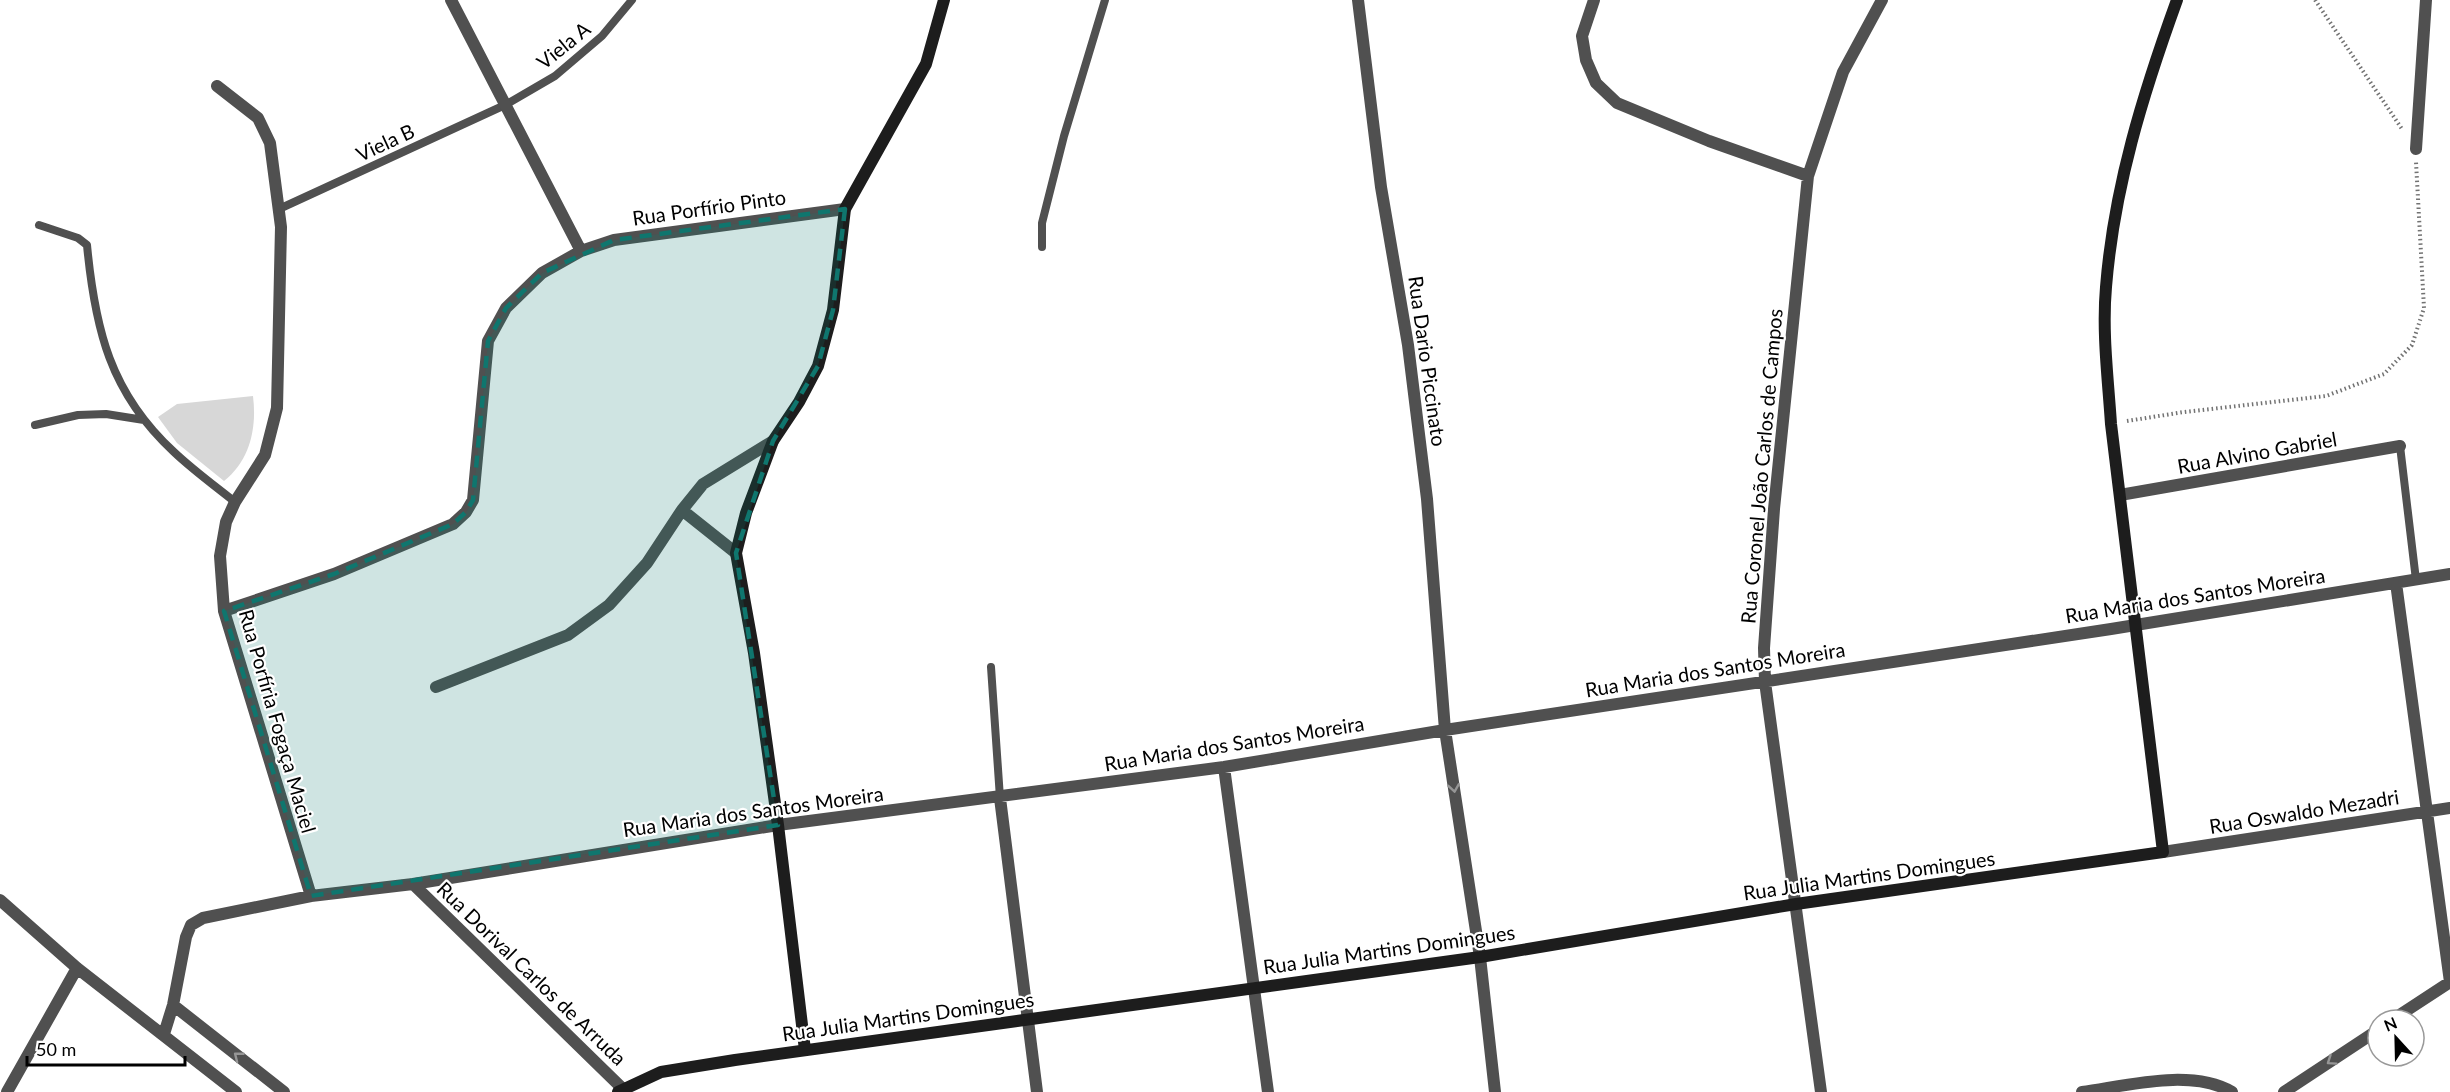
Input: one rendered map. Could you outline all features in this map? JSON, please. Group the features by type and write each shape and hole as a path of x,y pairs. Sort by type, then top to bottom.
{"main road":[{"path":"805,1050 778,825 754,653 736,553 746,513 773,441 800,402 818,366 833,310 844,209 926,64 944,0"},
{"path":"2163,852 2112,423 2106,357 2106,288 2117,195 2138,110 2177,0"},
{"name":"Rua Julia Martins Domingues","path":"620,1091 661,1072 1480,957 1796,904 2163,852"}],"street":[{"path":"451,0 581,251"},
{"name":"Rua Dario Piccinato","path":"1358,0 1381,188 1408,345 1427,499 1444,730 1480,957 1495,1092"},
{"path":"1594,0 1582,36 1586,60 1596,83 1617,103 1709,141 1808,176"},
{"name":"Rua Coronel João Carlos de Campos","path":"1821,1092 1765,682 1764,648 1774,509 1808,176 1844,72 1882,0"},
{"path":"2416,149 2426,0"},
{"name":"Rua Porfíria Fogaça Maciel","path":"217,86 258,118 270,143 281,227 277,408 266,455 235,502 226,522 220,556 224,611 311,896"},
{"name":"Rua Porfírio Pinto","path":"224,611 334,574 453,524 466,512 473,500 488,341 506,309 542,273 581,251 614,240 844,209"},
{"path":"436,687 568,636 609,605 647,563 682,510 703,484 773,441"},
{"name":"Rua Alvino Gabriel","path":"2120,495 2400,446"},
{"path":"682,510 736,553"},
{"name":"Rua Maria dos Santos Moreira","path":"164,1034 186,937 191,925 203,918 311,896 413,884 778,825 1000,798 1224,767 1444,730 2137,625 2450,574"},
{"path":"2396,583 2450,982 2410,1008"},
{"path":"1224,767 1268,1092"},
{"path":"1000,798 1037,1092"},
{"name":"Rua Oswaldo Mezadri","path":"2163,852 2450,808"},
{"name":"Rua Dorival Carlos de Arruda","path":"413,884 620,1091"},
{"path":"0,900 77,968 236,1092"},
{"path":"7,1092 77,968"},
{"path":"172,1005 284,1092"},
{"path":"2284,1092 2366,1038"},
{"path":"2082,1092 2170,1080 2201,1081 2232,1092"}],"lane":[{"name":"Viela A","path":"505,105 555,76 602,36 632,0"},
{"path":"1042,246 1042,223 1064,136 1105,0"},
{"name":"Viela B","path":"279,209 505,105"},
{"path":"39,225 78,238 87,245 96,315 116,376 135,410 173,452 235,502"},
{"path":"36,425 78,415 106,414 145,420"},
{"path":"2400,446 2416,579"},
{"path":"991,667 1000,798"}],"path":[{"path":"2112,423 2184,412 2326,396 2384,374 2412,345 2424,308 2416,149 2315,0"}],"highlighted area":[{"path":"845,209 833,310 818,366 773,441 736,553 778,825 311,896 224,611 334,574 453,524 466,512 473,500 488,341 506,308 542,273 614,240"}],"shaded area":[{"path":"253,396 254,420 250,443 240,463 224,481 177,443 158,417 177,404"}]}
